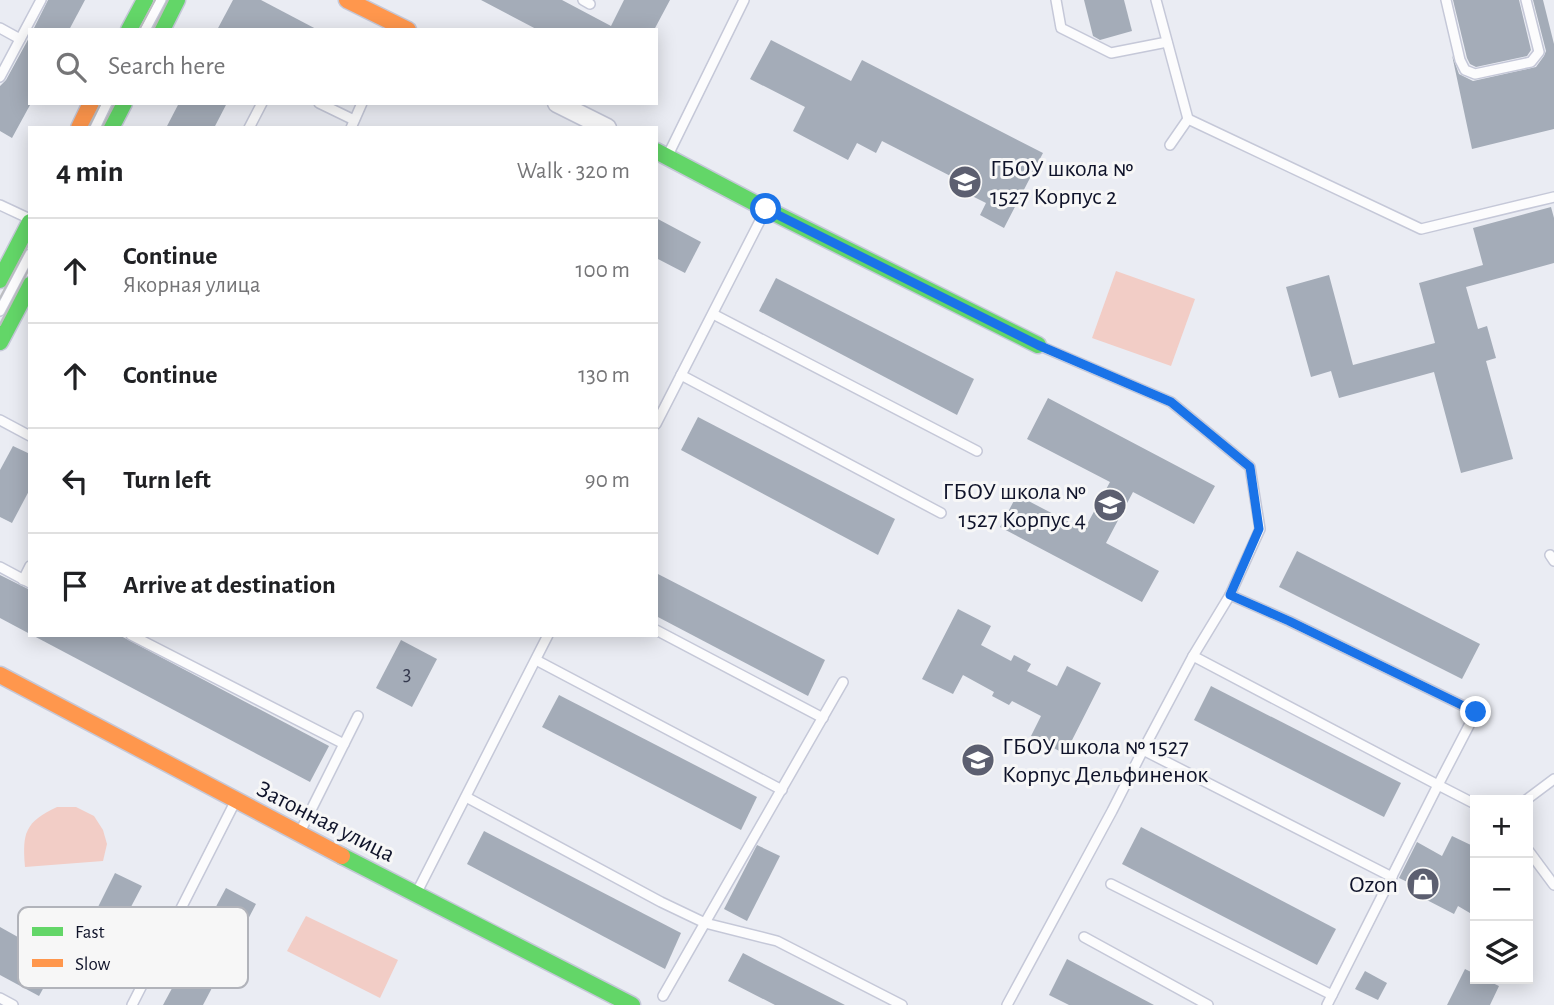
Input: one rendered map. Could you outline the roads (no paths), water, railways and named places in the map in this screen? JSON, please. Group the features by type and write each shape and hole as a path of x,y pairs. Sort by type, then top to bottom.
{"street":[{"path":"130,28 145,0"},
{"path":"163,28 177,0"},
{"path":"347,0 401,28"},
{"path":"80,126 90,105"},
{"path":"112,126 123,105"},
{"path":"561,105 600,126"},
{"path":"662,154 1038,345"},
{"path":"0,280 28,225"},
{"path":"0,342 28,289"},
{"name":"Затонная улица","path":"0,675 236,801 632,1005"}],"lane":[{"path":"0,77 41,0"},
{"path":"146,28 161,0"},
{"path":"662,154 744,0"},
{"path":"1056,0 1062,28 1111,53 1167,42"},
{"path":"1156,0 1188,119 1421,229 1554,197"},
{"path":"1446,0 1460,60 1465,70 1475,74 1531,62 1539,52 1526,0"},
{"path":"0,28 20,39"},
{"path":"96,126 106,105"},
{"path":"250,126 261,105"},
{"path":"322,105 352,124 361,105"},
{"path":"1170,145 1188,119"},
{"path":"0,205 28,220"},
{"path":"658,420 766,209"},
{"path":"0,311 28,258"},
{"path":"712,314 977,451"},
{"path":"1007,1005 1193,656 1230,595 1259,529 1250,467 1171,402 1038,345"},
{"path":"681,375 941,513"},
{"path":"0,420 28,435"},
{"path":"0,567 26,581"},
{"path":"1230,595 1476,712 1327,1005"},
{"path":"658,631 823,718"},
{"path":"135,637 344,744"},
{"path":"416,894 547,637"},
{"path":"1193,656 1470,801"},
{"path":"536,660 782,790"},
{"path":"663,996 844,682"},
{"path":"299,833 358,716"},
{"path":"1143,750 1392,877"},
{"path":"1533,795 1554,779"},
{"path":"466,797 705,923 778,941 902,1005"},
{"path":"182,907 236,801"},
{"path":"1533,857 1554,885"},
{"path":"1111,884 1332,995"},
{"path":"1084,937 1208,1005"},
{"path":"132,1005 141,988"},
{"path":"0,998 13,1005"}],"tram line":[{"path":"140,28 155,0"},
{"path":"154,28 168,0"},
{"path":"89,126 100,105"},
{"path":"103,126 114,105"},
{"path":"0,298 28,245"},
{"path":"0,325 28,271"}],"place":[{"name":"ГБОУ школа № 1527 Корпус 2","path":"965,182"},
{"name":"ГБОУ школа № 1527 Корпус 4","path":"1110,505"},
{"name":"ГБОУ школа № 1527 Корпус Дельфиненок","path":"978,760"},
{"name":"Ozon","path":"1423,884"}]}
